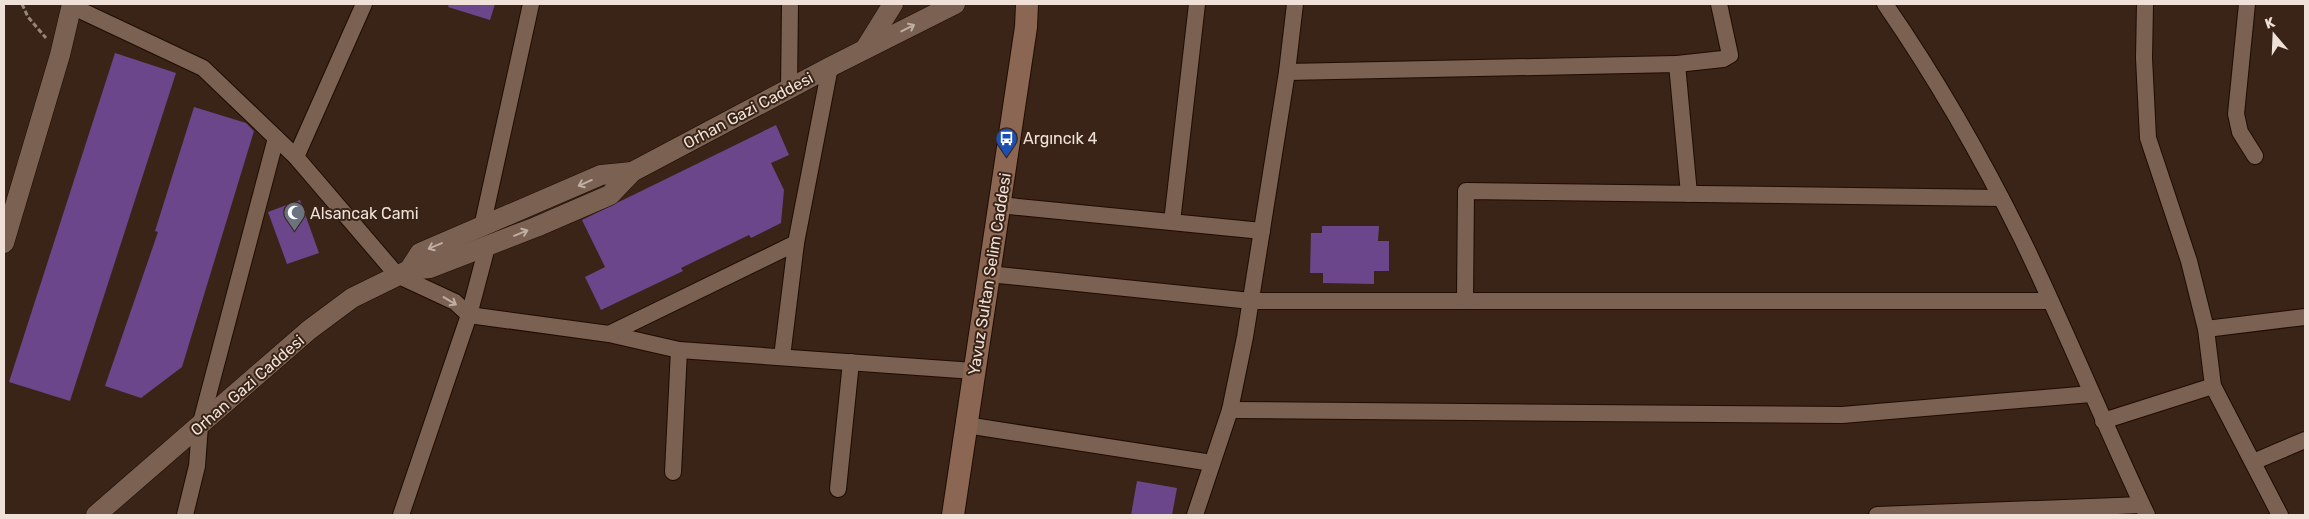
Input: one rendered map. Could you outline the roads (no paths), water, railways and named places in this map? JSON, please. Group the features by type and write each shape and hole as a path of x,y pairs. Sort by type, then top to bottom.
{"main road":[{"name":"Yavuz Sultan Selim Caddesi","path":"953,515 1026,27 1027,4"}],"street":[{"path":"4,243 60,55 73,4 84,12 203,68 296,157 403,272 455,302 469,315 609,334 679,350 974,371"},
{"path":"296,157 364,4"},
{"path":"482,227 531,4"},
{"path":"789,88 790,4"},
{"path":"865,50 892,4"},
{"name":"Orhan Gazi Caddesi","path":"96,515 326,317 352,298 403,272 430,268 487,247 610,195 632,172 789,88 955,4"},
{"path":"1172,222 1197,4"},
{"path":"1195,515 1230,410 1252,301 1287,72 1295,4"},
{"path":"1287,72 1677,64 1723,59 1730,54 1719,4"},
{"path":"1877,515 2144,510 2090,394 2050,301 2001,198 1959,121 1885,4"},
{"path":"2145,4 2144,58 2148,138 2188,261 2206,329 2213,386 2280,515"},
{"path":"2247,4 2236,114 2240,132 2255,156"},
{"path":"1677,64 1689,194"},
{"path":"782,357 796,243 830,67"},
{"path":"185,515 197,466 200,426 276,138"},
{"name":"Orhan Gazi Caddesi","path":"403,272 420,253 601,176 632,172"},
{"path":"1465,301 1466,191 2001,198"},
{"path":"999,205 1262,231"},
{"path":"609,334 796,243"},
{"path":"402,515 469,315 487,247"},
{"path":"989,274 1252,301 2050,301"},
{"path":"2206,329 2305,316"},
{"path":"673,472 679,350"},
{"path":"838,489 851,362"},
{"path":"2103,421 2213,386"},
{"path":"1230,410 1842,415 2090,394"},
{"path":"966,425 1212,463"},
{"path":"2253,462 2305,440"}],"place":[{"name":"Argıncık 4","path":"1007,157"},
{"name":"Alsancak Cami","path":"294,232"}]}
